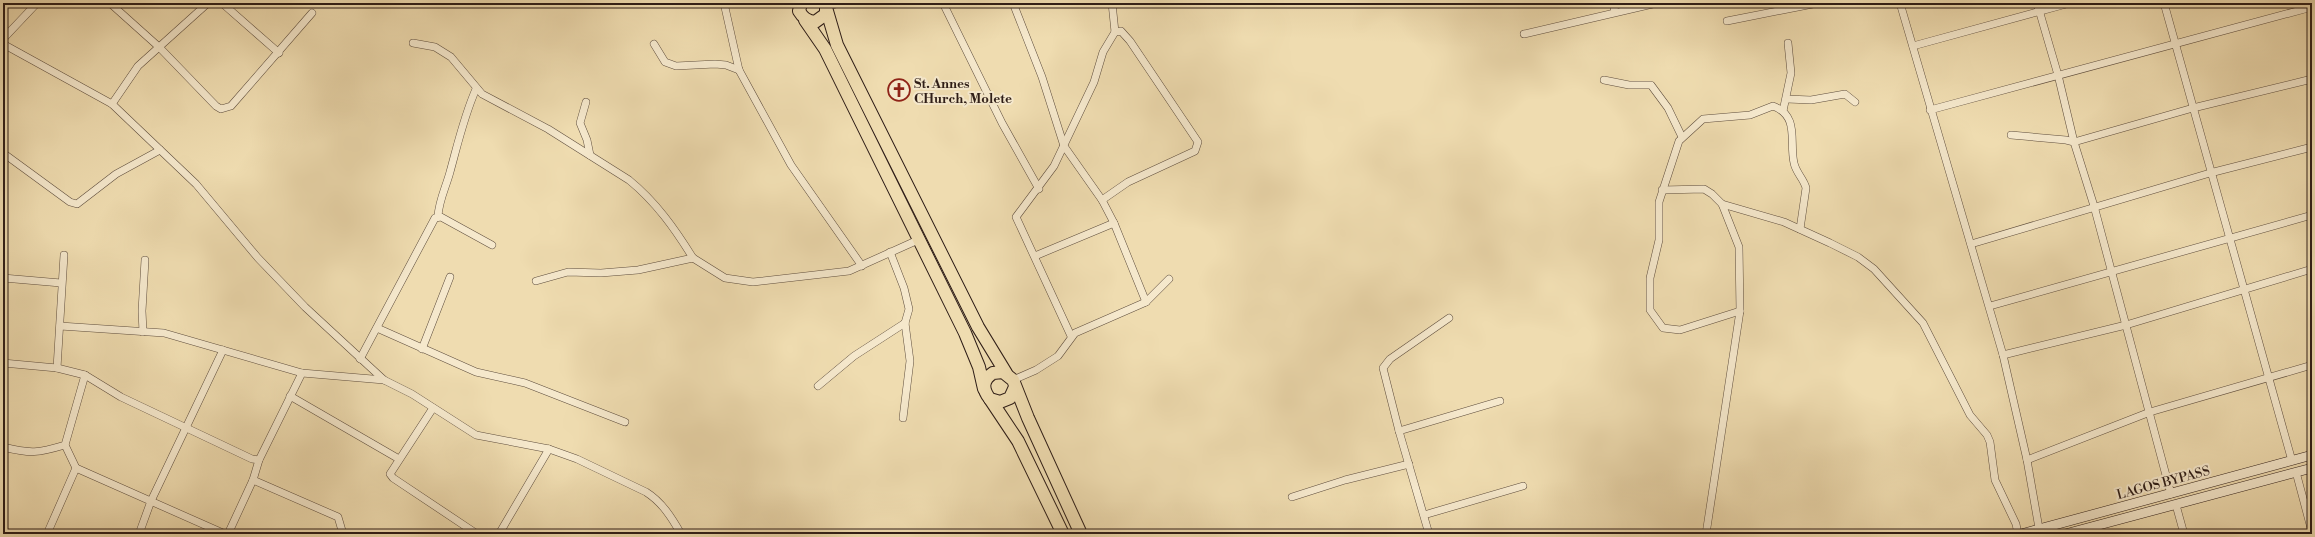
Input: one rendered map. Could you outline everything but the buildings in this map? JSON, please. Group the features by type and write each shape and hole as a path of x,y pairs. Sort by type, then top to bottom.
{"highway":[{"path":"801,9 815,22 819,21 827,7"},
{"path":"827,7 837,45 978,327 1011,380 1081,534"},
{"path":"801,9 825,49 973,350 987,394 1018,441 1063,534"},
{"path":"987,394 986,380 993,373 1011,380"},
{"path":"987,394 1000,402 1005,401 1013,394 1011,380"}],"main road":[{"name":"LAGOS BYPASS","path":"2021,534 2040,531 2312,455"},
{"name":"LAGOS BYPASS","path":"2066,534 2312,468"}],"street":[{"path":"3,39 37,3"},
{"path":"112,104 129,77 159,47 208,3"},
{"path":"222,3 279,53"},
{"path":"724,3 739,70 791,165 862,266"},
{"path":"827,7 840,3"},
{"path":"943,3 1002,122 1039,189"},
{"path":"1013,3 1042,77 1064,146 1102,200 1114,223 1146,302"},
{"path":"1071,336 1016,217 1039,189 1054,166 1094,82 1103,52 1115,32 1112,3"},
{"path":"1613,3 1615,12"},
{"path":"1524,34 1657,3"},
{"path":"1727,21 1817,3"},
{"path":"1900,3 1930,110 1990,306 2003,355 2027,460 2040,531"},
{"path":"2037,3 2058,75 2074,142 2094,206 2171,494"},
{"path":"1913,46 2070,3"},
{"path":"2164,3 2267,377 2292,461"},
{"path":"2298,3 2300,11"},
{"path":"111,4 159,47 216,106 221,109 231,106 279,53 312,13"},
{"path":"1930,110 2312,7"},
{"path":"1102,200 1128,182 1195,151 1198,142 1130,41 1121,31 1115,32"},
{"path":"413,43 436,47 450,56 471,80 476,89 488,98 548,129 640,189 671,224 693,258 725,278 753,282 834,274 862,266 918,240"},
{"path":"1783,111 1787,99 1791,73 1788,43"},
{"path":"3,44 112,104 196,184 258,258 305,307 384,380 434,408 476,435 549,449 577,459 656,498 681,534"},
{"path":"654,44 665,62 676,66 715,64 726,65 739,70"},
{"path":"2011,135 2074,142 2193,108 2312,79"},
{"path":"1604,80 1629,85 1651,85 1668,108 1682,137"},
{"path":"360,359 438,216 439,205 450,173 465,115 476,89"},
{"path":"1787,99 1811,100 1845,94 1855,102"},
{"path":"586,102 580,123 587,140 590,155"},
{"path":"1740,311 1674,330 1663,328 1654,318 1650,310 1650,278 1660,240 1658,210 1662,190 1682,137 1703,118 1750,115 1773,106 1783,111 1793,128 1794,162 1797,172 1806,188 1800,229"},
{"path":"1971,244 2094,206 2210,173 2312,147"},
{"path":"3,153 70,202 76,204 116,174 160,150"},
{"path":"1662,190 1704,189 1712,194 1722,204 1739,247 1740,311 1706,534"},
{"path":"1722,204 1763,215 1800,229 1868,264 1923,323 1970,415 1987,435 1990,442 1995,480 2016,524 2018,534"},
{"path":"1990,306 2312,215"},
{"path":"438,216 492,244"},
{"path":"1035,256 1114,223"},
{"path":"890,252 904,288 909,309 905,323 910,361 903,418"},
{"path":"57,368 61,283 64,255"},
{"path":"536,281 568,272 601,273 638,270 693,258"},
{"path":"143,332 142,311 145,260"},
{"path":"2003,355 2126,325 2312,269"},
{"path":"3,278 61,283"},
{"path":"422,348 450,278"},
{"path":"1011,380 1036,370 1058,356 1071,336 1081,329 1146,302 1169,279"},
{"path":"1429,534 1399,431 1383,368 1390,359 1449,318"},
{"path":"818,386 854,356 905,323"},
{"path":"60,326 164,333 302,373 384,380"},
{"path":"377,328 476,372 525,382 625,422"},
{"path":"139,534 151,501 223,350"},
{"path":"3,363 57,368 85,375 121,398 252,459 259,460"},
{"path":"2027,460 2150,412 2312,365"},
{"path":"85,375 65,445 76,468 226,534 253,480 259,460 302,373"},
{"path":"290,396 399,459"},
{"path":"1399,431 1500,401"},
{"path":"434,408 390,474 393,478 477,534"},
{"path":"3,447 26,453 37,452 65,445"},
{"path":"499,534 549,449"},
{"path":"1292,497 1345,480 1409,464"},
{"path":"47,534 76,468"},
{"path":"2296,472 2312,532"},
{"path":"253,480 338,517 343,534"},
{"path":"1424,515 1523,486"},
{"path":"2176,505 2184,534"}],"place":[{"name":"St. Annes CHurch, Molete","path":"899,90"}]}
